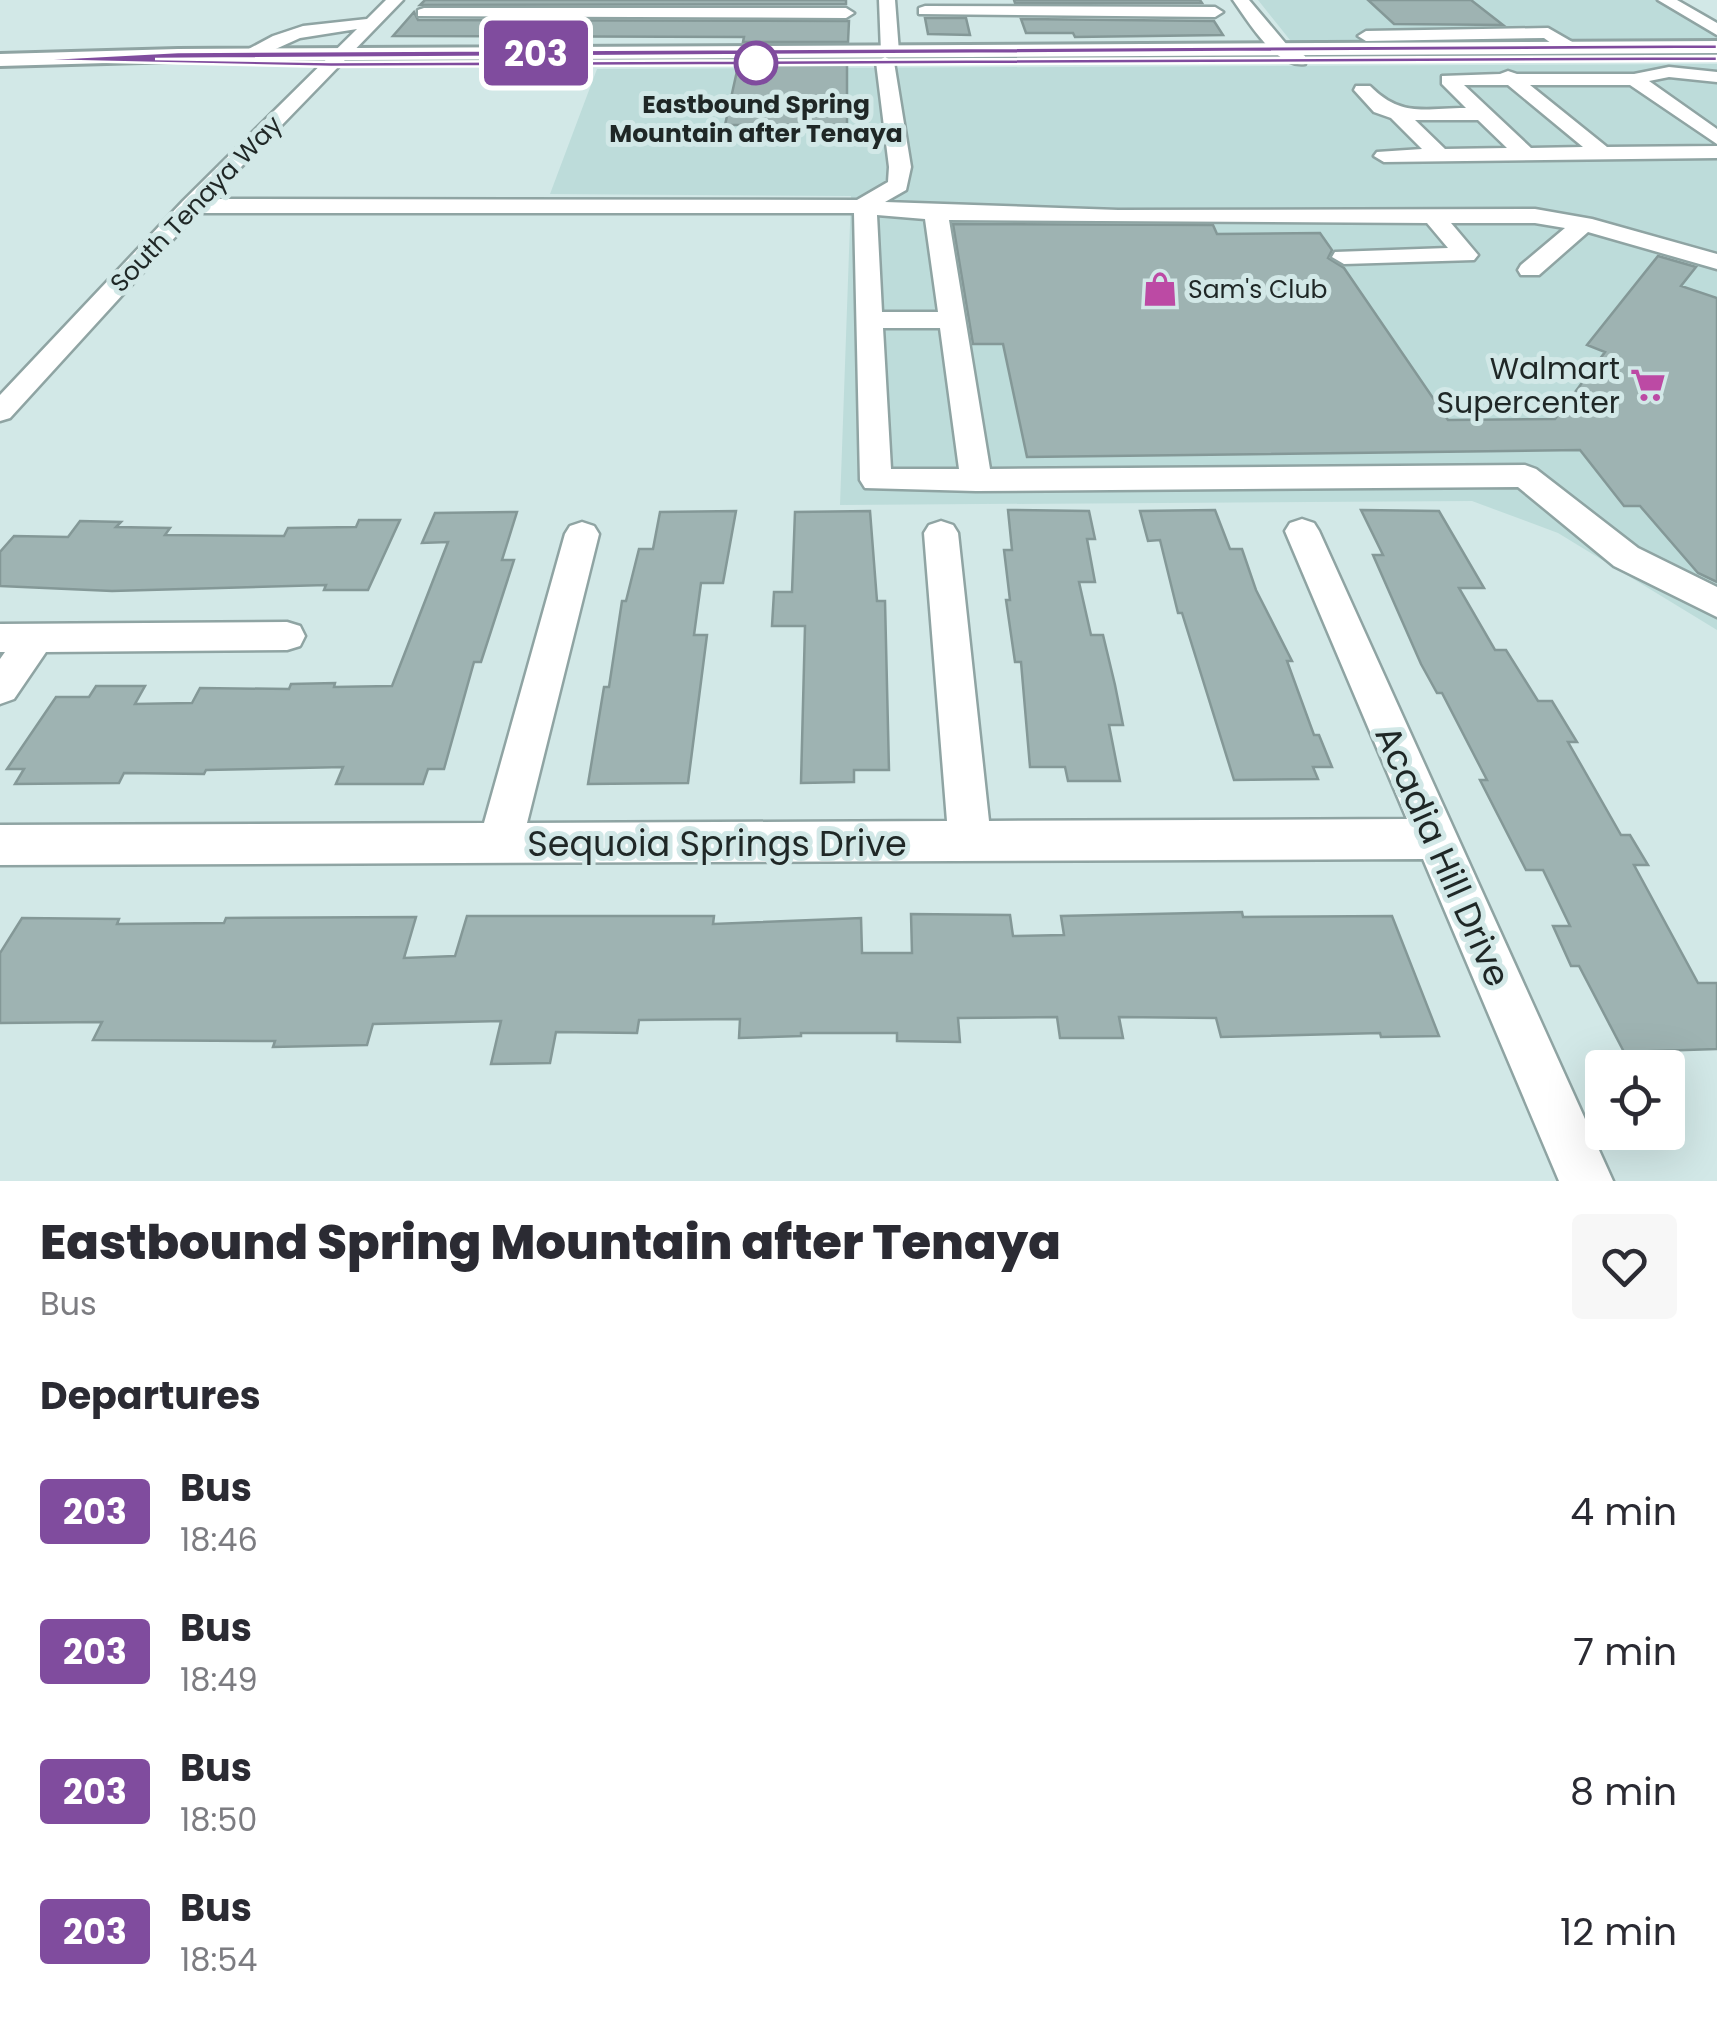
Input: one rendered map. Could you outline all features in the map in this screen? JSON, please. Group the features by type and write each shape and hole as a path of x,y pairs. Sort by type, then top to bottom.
{"main road":[{"path":"0,60 1290,54 1717,47"},
{"path":"30,60 251,54 336,59 709,63 1017,50 1482,59 1717,58"}],"street":[{"name":"South Tenaya Way","path":"0,412 192,206 395,0"},
{"path":"864,204 898,185 900,167 888,57 888,0"},
{"path":"1241,0 1290,54"},
{"path":"925,12 991,5 1138,6 1214,12"},
{"path":"424,13 494,7 780,6 846,13"},
{"path":"1665,9 1695,17 1717,31"},
{"path":"251,54 327,25 372,24"},
{"path":"1683,32 1717,31"},
{"path":"1366,36 1548,33 1568,47"},
{"path":"1482,59 1602,153"},
{"path":"1526,154 1448,80 1634,79 1688,72 1717,77"},
{"path":"1658,74 1716,134"},
{"path":"1634,79 1716,134"},
{"path":"1363,90 1381,108 1398,114 1481,114"},
{"path":"1398,114 1438,154"},
{"path":"1580,135 1716,134"},
{"path":"1384,156 1602,153 1716,134"},
{"path":"864,204 876,480 1525,476 1626,557 1717,603"},
{"path":"192,206 864,204 936,213 1276,219 1535,216 1584,224 1717,262"},
{"path":"936,213 976,480"},
{"path":"1344,257 1466,255 1434,217"},
{"path":"1530,270 1584,224"},
{"path":"869,320 951,320"},
{"name":"Acadia Hill Drive","path":"1302,531 1586,1181"},
{"path":"941,533 970,843"},
{"path":"500,843 582,534"},
{"path":"0,688 18,638 288,636"},
{"name":"Sequoia Springs Drive","path":"0,845 1435,839"}],"shaded area":[{"path":"1258,0 1657,0 1717,37 1717,43 1294,45"},
{"path":"1717,64 1717,630 1558,533 1472,501 840,505 851,196 550,194 597,69"}],"building":[{"path":"425,0 846,0 846,4 420,5"},
{"path":"1014,0 1200,0 1202,3 1015,3"},
{"path":"1368,0 1471,0 1503,25 1394,24"},
{"path":"414,12 418,20 849,21 848,42 743,42 744,37 393,36"},
{"path":"925,18 966,18 970,35 928,34"},
{"path":"1021,19 1214,21 1223,35 1075,37 1073,33 1026,33"},
{"path":"847,61 847,125 725,125 739,62"},
{"name":"Sam's Club","path":"953,224 1213,225 1217,234 1320,233 1332,250 1328,258 1344,268 1448,420 1555,419 1605,352 1587,345 1658,256 1696,267 1681,286 1717,298 1717,582 1698,573 1640,506 1624,506 1580,450 1027,457 1003,344 973,344"},
{"path":"1008,510 1089,511 1095,539 1087,539 1095,582 1079,582 1091,635 1103,635 1115,685 1123,725 1109,725 1120,781 1068,781 1065,767 1030,767 1021,662 1015,662 1006,600 1010,600 1004,550 1012,550"},
{"path":"1215,510 1230,549 1242,549 1256,590 1292,661 1287,661 1314,735 1319,735 1332,767 1313,767 1318,779 1234,780 1182,613 1178,613 1160,540 1148,541 1140,511"},
{"path":"1361,510 1439,511 1484,588 1459,588 1495,650 1506,650 1538,701 1552,701 1577,742 1568,742 1621,835 1630,835 1648,865 1634,865 1698,983 1717,983 1717,1049 1623,1050 1579,966 1571,966 1553,926 1570,926 1543,870 1526,870 1480,780 1487,780 1442,693 1437,693 1421,664 1373,555 1383,555"},
{"path":"736,511 723,583 701,583 694,635 707,635 688,783 588,784 622,601 626,601 639,549 653,549 660,512"},
{"path":"870,511 877,601 885,601 889,770 854,770 854,782 801,783 805,626 772,626 774,592 792,592 795,512"},
{"path":"517,512 502,560 514,560 481,662 474,662 444,769 428,769 423,784 336,784 343,767 206,770 204,774 124,773 119,783 15,784 24,769 7,769 56,697 89,697 96,686 145,686 135,704 192,703 200,688 289,689 291,684 335,683 334,687 392,686 448,542 422,543 435,513"},
{"path":"359,520 400,520 368,590 324,590 326,585 112,591 0,586 0,552 14,536 68,537 80,521 121,522 116,527 170,528 165,535 284,536 288,528 356,527"},
{"path":"1242,912 1243,917 1392,916 1439,1036 1381,1037 1380,1033 1221,1037 1216,1018 1119,1017 1123,1038 1060,1038 1057,1017 958,1018 960,1042 897,1041 897,1033 801,1033 739,1038 740,1019 639,1020 637,1033 556,1032 550,1063 491,1064 501,1021 373,1024 367,1045 273,1047 275,1041 93,1040 102,1022 0,1023 0,953 22,918 119,919 117,924 224,923 226,918 416,917 404,958 455,956 467,916 714,916 713,924 861,918 862,953 912,953 911,914 1010,915 1013,936 1064,935 1061,916"}],"bus line":[{"name":"203","path":"1717,47 178,55 30,60 331,64 1717,58"}],"place":[{"name":"Eastbound Spring Mountain after Tenaya","path":"756,63"},
{"name":"Sam's Club","path":"1160,289"},
{"name":"Walmart Supercenter","path":"1648,385"}]}
